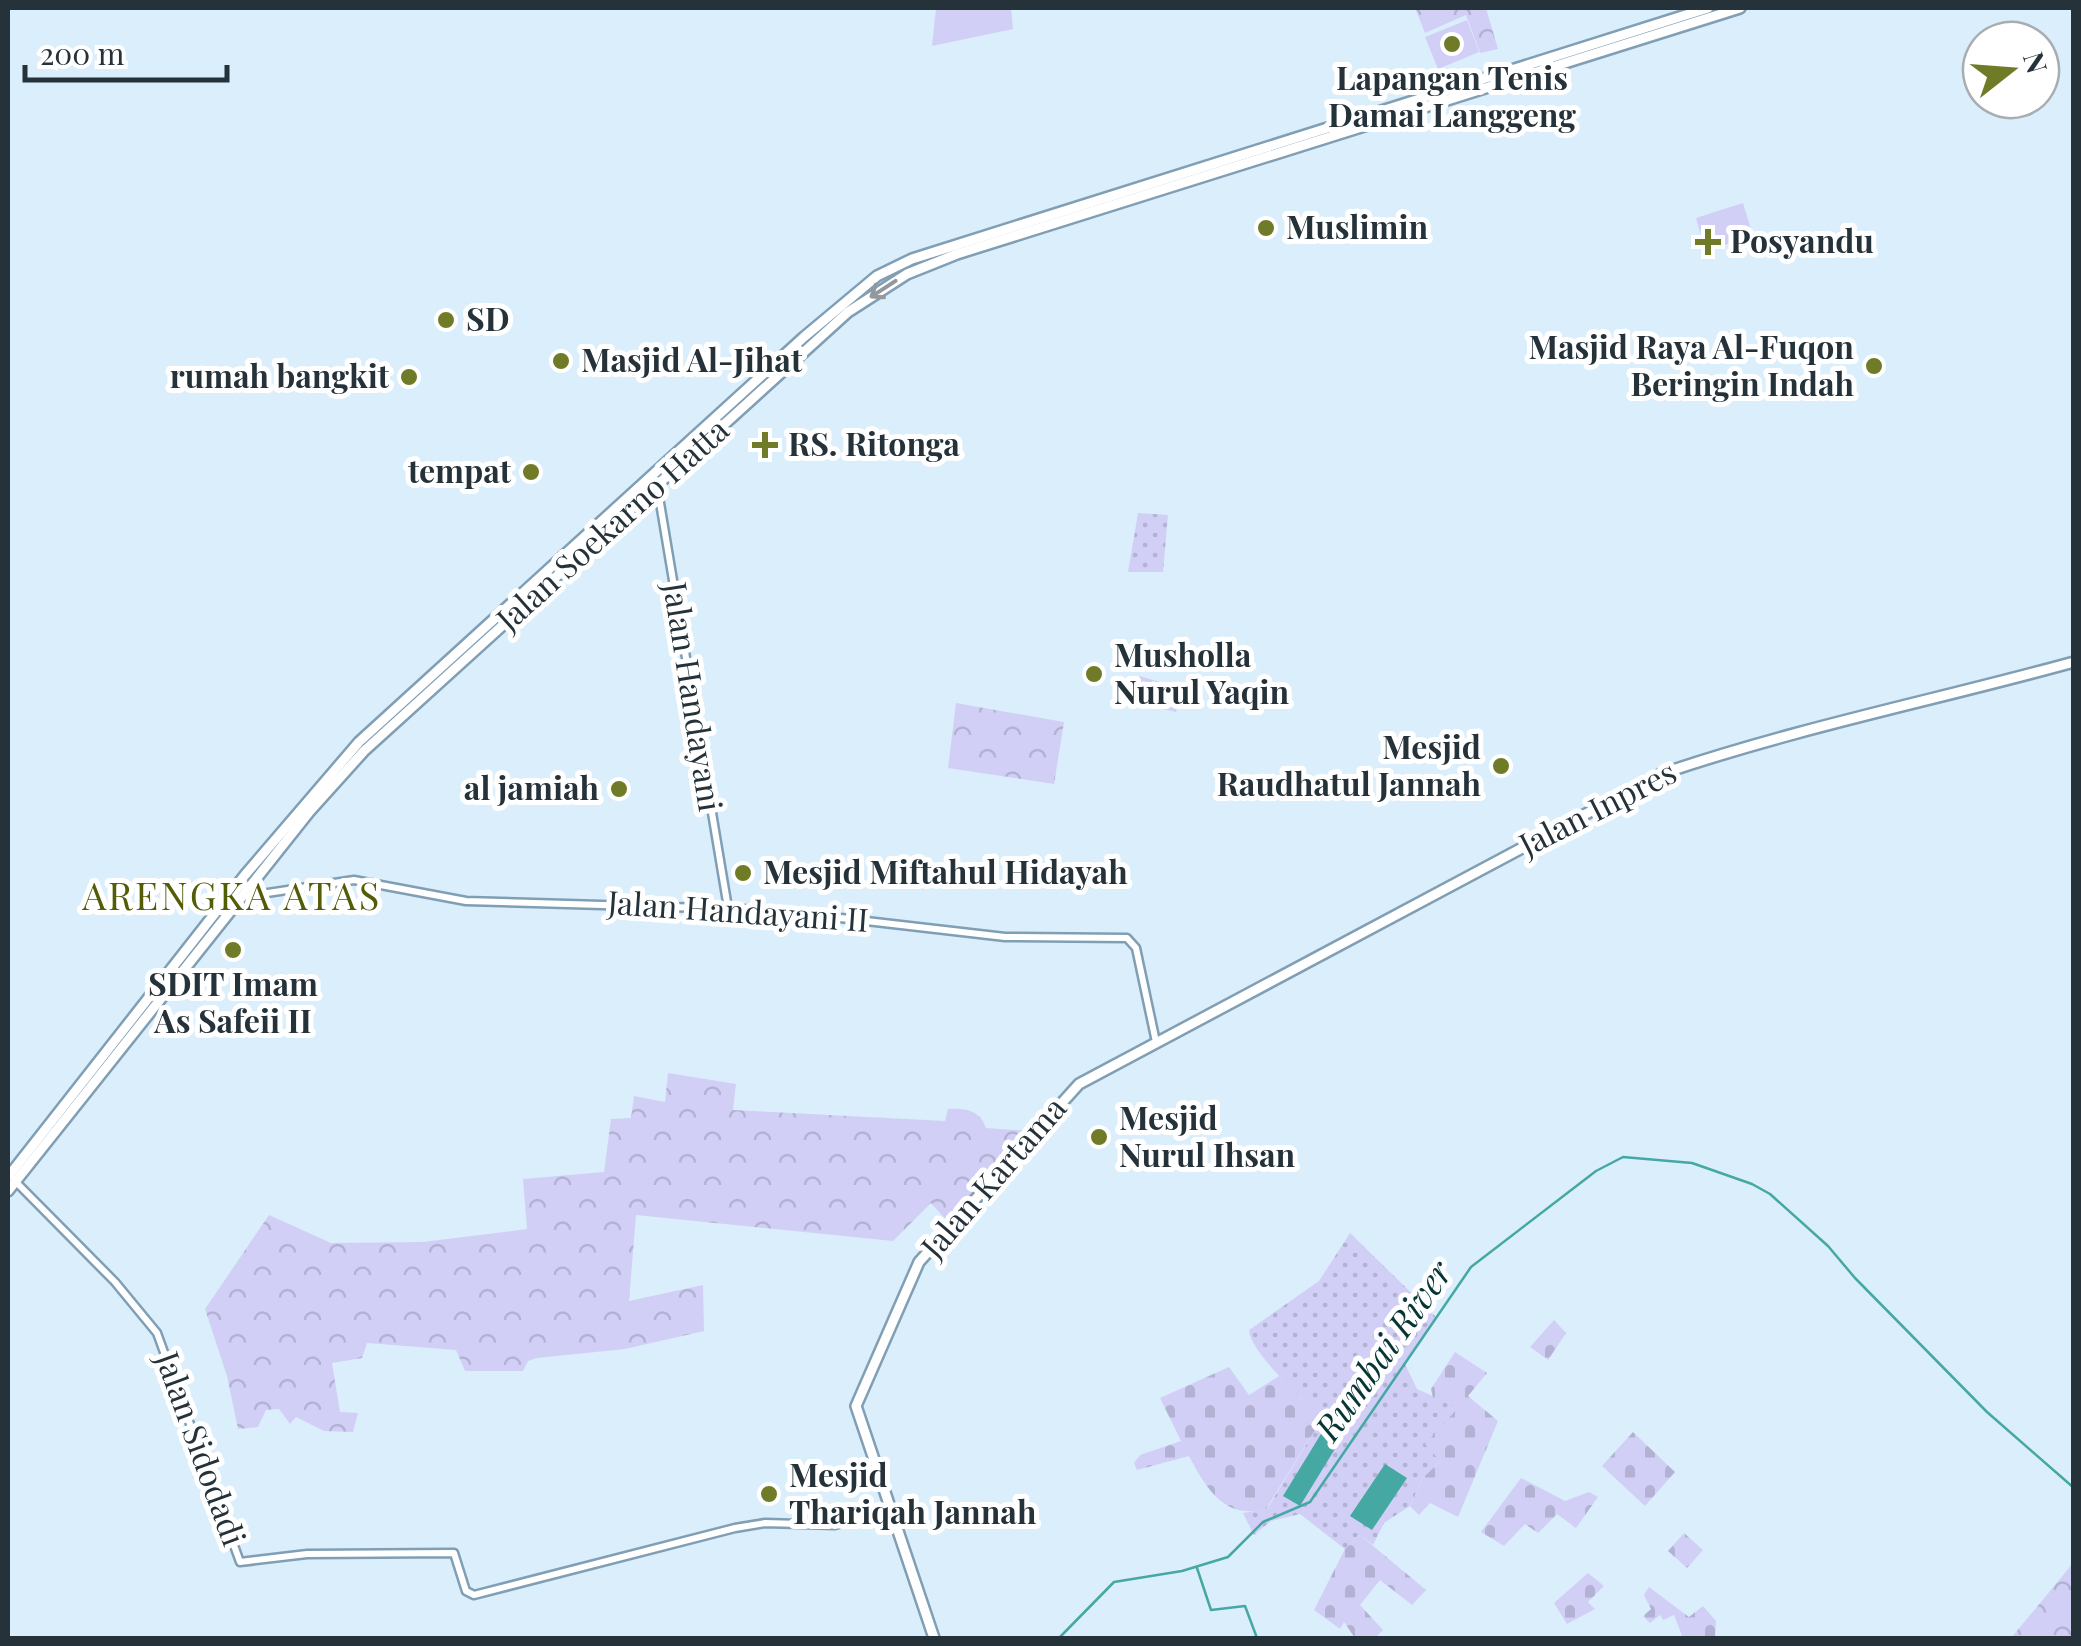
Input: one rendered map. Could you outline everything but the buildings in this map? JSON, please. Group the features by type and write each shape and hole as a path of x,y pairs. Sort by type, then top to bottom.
{"main road":[{"name":"Jalan Soekarno Hatta","path":"8,1191 11,1179 360,742 878,276 899,264 1206,163 1708,8"},
{"name":"Jalan Soekarno Hatta","path":"169,979 364,751 657,486 782,364 848,312 906,274 1740,8"},
{"path":"1206,163 1207,176"},
{"name":"Jalan Inpres","path":"1156,1042 1661,774 1722,753 1996,686 2074,662"},
{"name":"Jalan Kartama","path":"934,1638 856,1406 919,1262 1079,1084 1156,1042"}],"street":[{"name":"Jalan Handayani","path":"657,486 728,908"},
{"name":"Jalan Handayani II","path":"241,896 354,880 466,901 728,908 1005,937 1127,938 1136,948 1156,1042"},
{"name":"Jalan Sidodadi","path":"11,1179 115,1282 158,1334 240,1562 317,1554 454,1553 466,1591 474,1595 735,1528 765,1523 834,1525 892,1510"}],"green space":[{"path":"936,8 1011,8 1013,29 932,46"},
{"path":"1415,8 1486,8 1498,49 1480,53 1466,15 1425,33"},
{"name":"Lapangan Tenis Damai Langgeng","path":"1467,20 1479,52 1438,69 1425,37"},
{"path":"1743,203 1753,236 1715,248 1711,234 1701,236 1696,218"},
{"path":"1138,513 1168,515 1163,572 1128,572"},
{"path":"1139,676 1181,688 1176,712 1132,702"},
{"path":"956,703 1064,722 1054,784 948,768"},
{"path":"668,1073 736,1084 733,1110 945,1121 948,1109 960,1109 976,1114 986,1128 1030,1131 949,1223 931,1203 893,1241 636,1215 629,1301 703,1285 704,1331 625,1349 537,1358 528,1361 523,1371 465,1371 456,1350 367,1343 362,1358 332,1363 340,1412 358,1413 353,1432 324,1431 296,1417 290,1424 279,1409 266,1410 258,1427 238,1429 227,1376 205,1309 269,1215 331,1243 423,1242 527,1229 523,1179 604,1172 611,1119 631,1118 634,1096 665,1102"},
{"path":"1350,1233 1437,1318 1405,1364 1417,1389 1458,1407 1440,1461 1423,1478 1410,1506 1384,1523 1373,1545 1360,1535 1345,1549 1300,1514 1271,1521 1254,1535 1243,1513 1267,1509 1322,1419 1268,1363 1249,1330 1319,1281"},
{"path":"1554,1320 1566,1333 1548,1360 1530,1347"},
{"path":"1455,1352 1487,1373 1468,1396 1498,1421 1458,1517 1430,1503 1419,1515 1410,1506 1423,1478 1440,1461 1425,1444 1458,1408 1433,1398 1431,1389"},
{"path":"1229,1367 1249,1395 1279,1376 1322,1419 1266,1509 1239,1510 1228,1506 1210,1491 1189,1456 1137,1470 1134,1463 1140,1455 1181,1441 1160,1398"},
{"path":"1633,1432 1675,1472 1645,1506 1602,1466"},
{"path":"1521,1478 1565,1501 1589,1492 1598,1497 1576,1528 1557,1514 1538,1533 1525,1524 1504,1546 1481,1532"},
{"path":"1684,1533 1703,1550 1687,1568 1668,1551"},
{"path":"1360,1535 1426,1590 1412,1605 1380,1580 1360,1605 1383,1630 1375,1638 1355,1638 1344,1622 1340,1629 1314,1610 1345,1549"},
{"path":"2073,1562 2073,1638 2011,1638 2069,1568"},
{"path":"1588,1573 1604,1586 1588,1602 1595,1609 1567,1624 1554,1603"},
{"path":"1649,1587 1689,1617 1703,1606 1716,1621 1715,1638 1683,1638 1674,1615 1663,1620 1660,1615 1650,1623 1643,1616 1651,1609 1644,1595"}],"shaded area":[{"path":"1324,1429 1341,1439 1300,1506 1283,1496"},
{"path":"1385,1464 1407,1478 1372,1530 1350,1516"}],"waterway":[{"name":"Rumbai River","path":"1059,1638 1114,1582 1182,1571 1228,1557 1263,1522 1310,1502 1471,1267 1596,1171 1623,1157 1692,1163 1770,1194 1828,1246 1987,1412 2074,1488"},
{"path":"1197,1568 1211,1610 1245,1606 1257,1638"}],"place":[{"name":"Lapangan Tenis Damai Langgeng","path":"1452,44"},
{"name":"Muslimin","path":"1266,228"},
{"name":"Posyandu","path":"1708,242"},
{"name":"SD","path":"446,320"},
{"name":"Masjid Al-Jihat","path":"561,361"},
{"name":"Masjid Raya Al-Fuqon Beringin Indah","path":"1874,366"},
{"name":"rumah bangkit","path":"409,377"},
{"name":"RS. Ritonga","path":"765,445"},
{"name":"tempat","path":"531,472"},
{"name":"Musholla Nurul Yaqin","path":"1094,674"},
{"name":"Mesjid Raudhatul Jannah","path":"1501,766"},
{"name":"al jamiah","path":"619,789"},
{"name":"Mesjid Miftahul Hidayah","path":"743,873"},
{"name":"SDIT Imam As Safeii II","path":"233,950"},
{"name":"Mesjid Nurul Ihsan","path":"1099,1137"},
{"name":"Mesjid Thariqah Jannah","path":"769,1494"}],"district":[{"name":"ARENGKA ATAS","path":"232,897"}]}
